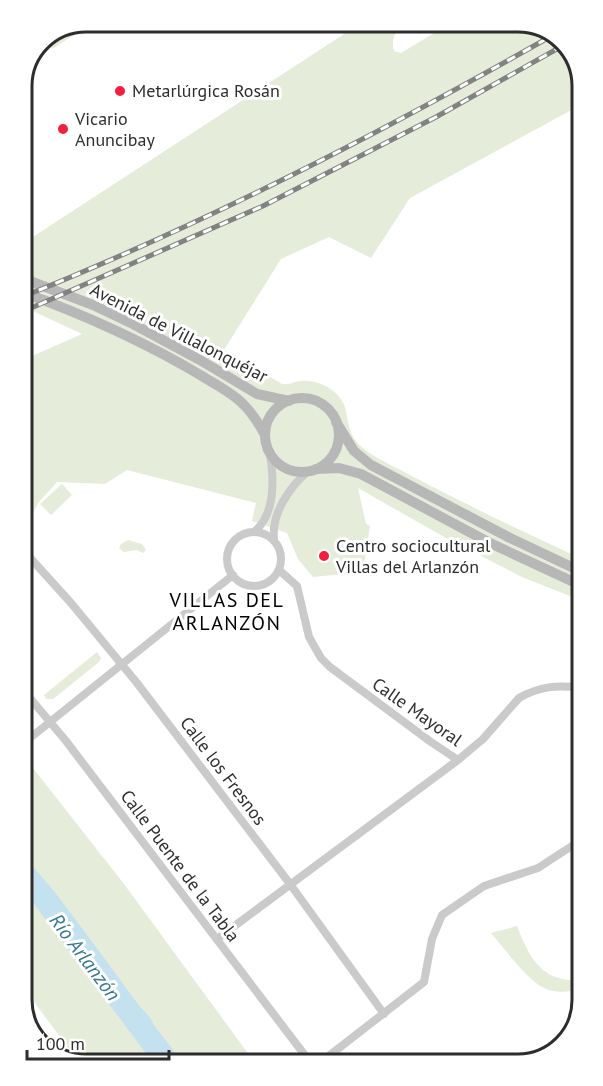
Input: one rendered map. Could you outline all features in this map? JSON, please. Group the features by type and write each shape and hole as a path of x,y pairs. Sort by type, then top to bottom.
{"street":[{"name":"Avenida de Villalonquéjar","path":"32,282 83,301 133,324 190,354 257,394 289,401"},
{"name":"Avenida de Villalonquéjar","path":"32,296 92,319 183,365 239,400 255,416 265,435"},
{"path":"336,422 339,433 333,455 326,463 312,470 287,494 273,533 281,554 279,570 275,577 261,585 244,584 233,575 228,567 229,550 238,537 254,532 262,523 272,493 273,478 265,435 266,424 271,414 279,406 300,399 311,400 331,412 354,451 371,465 510,538 572,567"},
{"path":"270,454 277,463 297,472 339,468 361,474 490,543 572,581"},
{"path":"254,532 274,540"},
{"name":"Calle los Fresnos","path":"32,561 71,603 121,664 290,884 384,1014"},
{"name":"Calle Mayoral","path":"279,570 297,586 309,638 321,658 330,667 458,760 483,739 519,698 540,688 572,687"},
{"path":"32,736 233,575"},
{"name":"Calle Puente de la Tabla","path":"32,700 303,1054"},
{"path":"217,939 458,760"},
{"path":"332,1054 424,982 432,939 442,915 484,886 538,868 572,846"}],"green space":[{"path":"79,32 52,49 52,44 68,34"},
{"path":"347,32 397,32 393,43 394,51 401,53 436,32 521,32 535,34 548,41 558,50 567,65 572,86 572,110 410,198 371,258 329,237 281,259 224,350 282,384 307,381 329,388 344,404 354,438 372,455 572,554 572,597 522,577 446,538 358,488 366,524 370,526 363,572 313,577 298,559 287,533 252,521 256,503 127,470 105,484 57,482 32,514 32,356 82,334 32,311 32,237"},
{"path":"62,484 72,495 51,515 40,504"},
{"path":"128,540 142,544 146,550 143,553 137,550 124,552 119,548"},
{"path":"97,652 101,658 99,662 53,699 46,699 44,695"},
{"path":"32,767 124,884 248,1054 72,1053 32,999"},
{"path":"517,926 527,949 539,966 547,973 572,980 572,991 553,991 537,984 491,933"}],"water":[{"name":"Río Arlanzón","path":"32,865 176,1054 146,1054 32,901"}],"railway":[{"path":"32,293 159,238 293,174 425,106 545,39"},
{"path":"32,308 263,206 436,117 557,49"}],"place":[{"name":"Metarlúrgica Rosán","path":"120,91"},
{"name":"Vicario Anuncibay","path":"63,129"},
{"name":"Centro sociocultural Villas del Arlanzón","path":"324,556"}],"district":[{"name":"VILLAS DEL ARLANZÓN","path":"227,612"}]}
